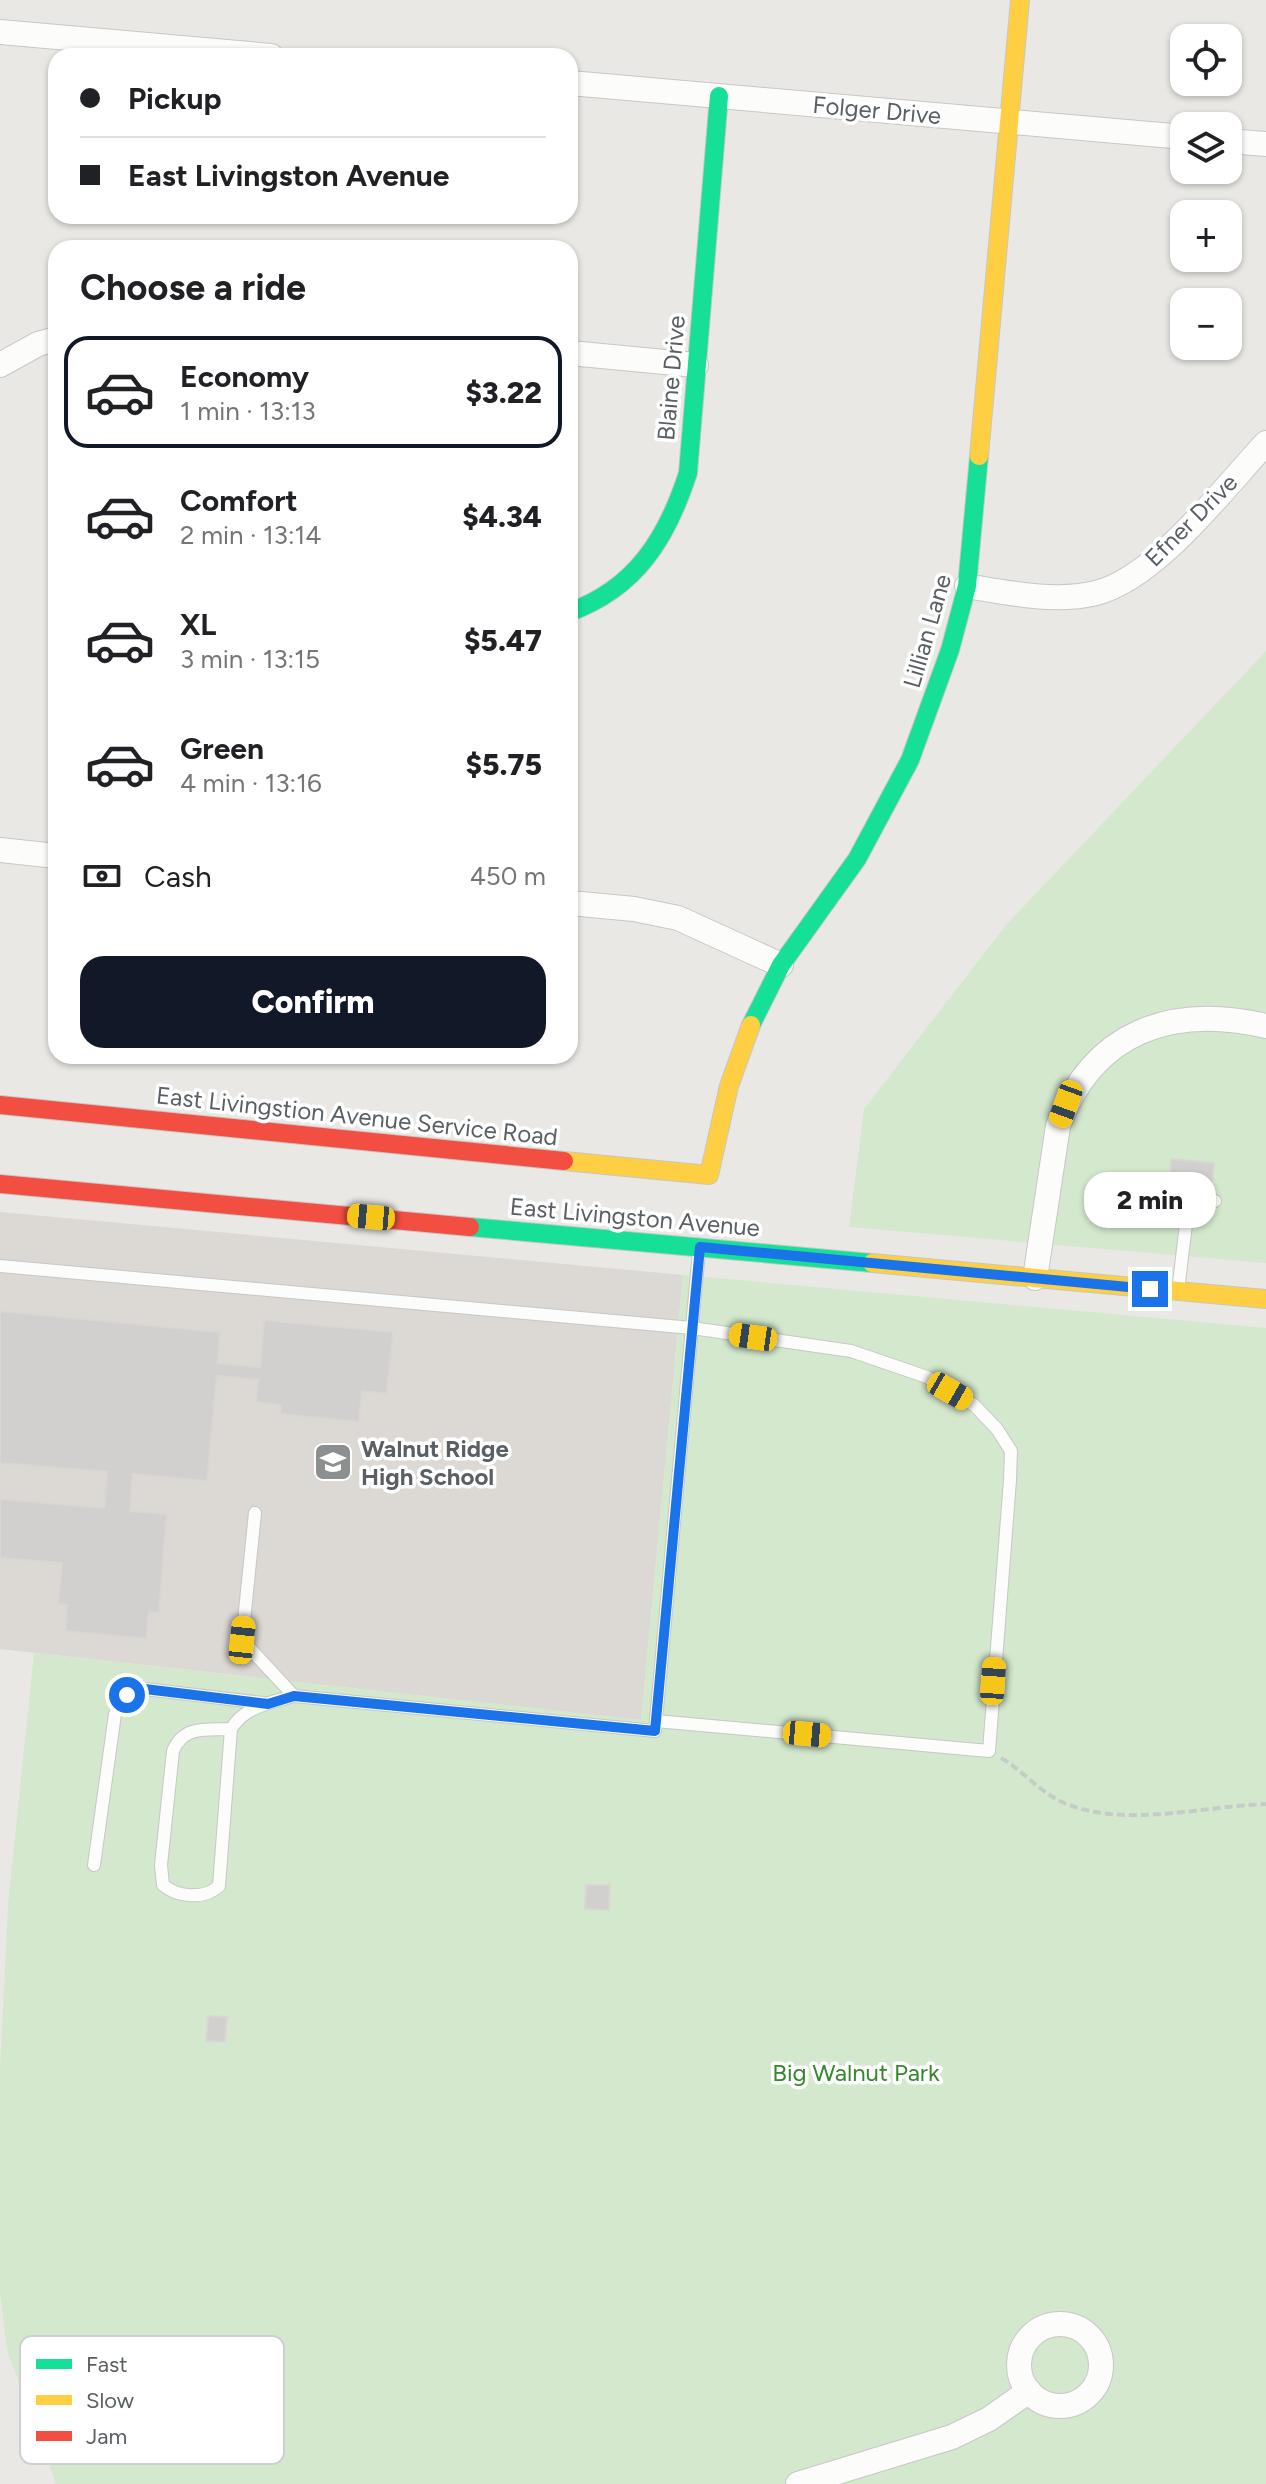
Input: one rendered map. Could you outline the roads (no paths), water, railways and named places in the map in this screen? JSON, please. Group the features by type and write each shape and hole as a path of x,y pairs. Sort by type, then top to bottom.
{"street":[{"name":"Lillian Lane","path":"709,1175 729,1086 745,1038 781,965 857,859 910,760 950,650 967,586 1020,0"},
{"path":"0,32 181,48"},
{"name":"Folger Drive","path":"578,84 1170,136"},
{"name":"Blaine Drive","path":"578,609 605,597 650,558 666,534 688,473 719,96"},
{"path":"1242,142 1266,144"},
{"path":"0,364 48,343"},
{"path":"578,354 696,365"},
{"name":"Efner Drive","path":"967,586 1021,595 1067,597 1097,593 1119,585 1161,555 1266,443"},
{"path":"0,850 48,855"},
{"path":"578,904 634,909 678,918 781,965"},
{"path":"1035,1278 1058,1126 1066,1104 1089,1068 1125,1038 1185,1019 1221,1018 1266,1026"},
{"name":"East Livingstion Avenue Service Road","path":"0,1105 709,1175"},
{"name":"East Livingston Avenue","path":"0,1184 1266,1299"},
{"path":"798,2484 952,2437 989,2419 1029,2391"}],"lane":[{"path":"1161,1196 1215,1201"},
{"path":"1178,1291 1189,1199"},
{"path":"231,1729 190,1730 179,1737 173,1751 161,1865 163,1885 172,1893 212,1893 219,1886 231,1729 238,1717 268,1704 294,1696 655,1731 700,1247"},
{"path":"0,1266 692,1328 851,1351 927,1377 974,1405 997,1429 1011,1451 989,1751 656,1721"},
{"path":"255,1513 242,1640 294,1696"},
{"path":"94,1865 115,1714 127,1695 145,1689 268,1704"}],"place":[{"name":"Walnut Ridge High School","path":"333,1462"}],"park label":[{"name":"Big Walnut Park","path":"856,2072"}]}
